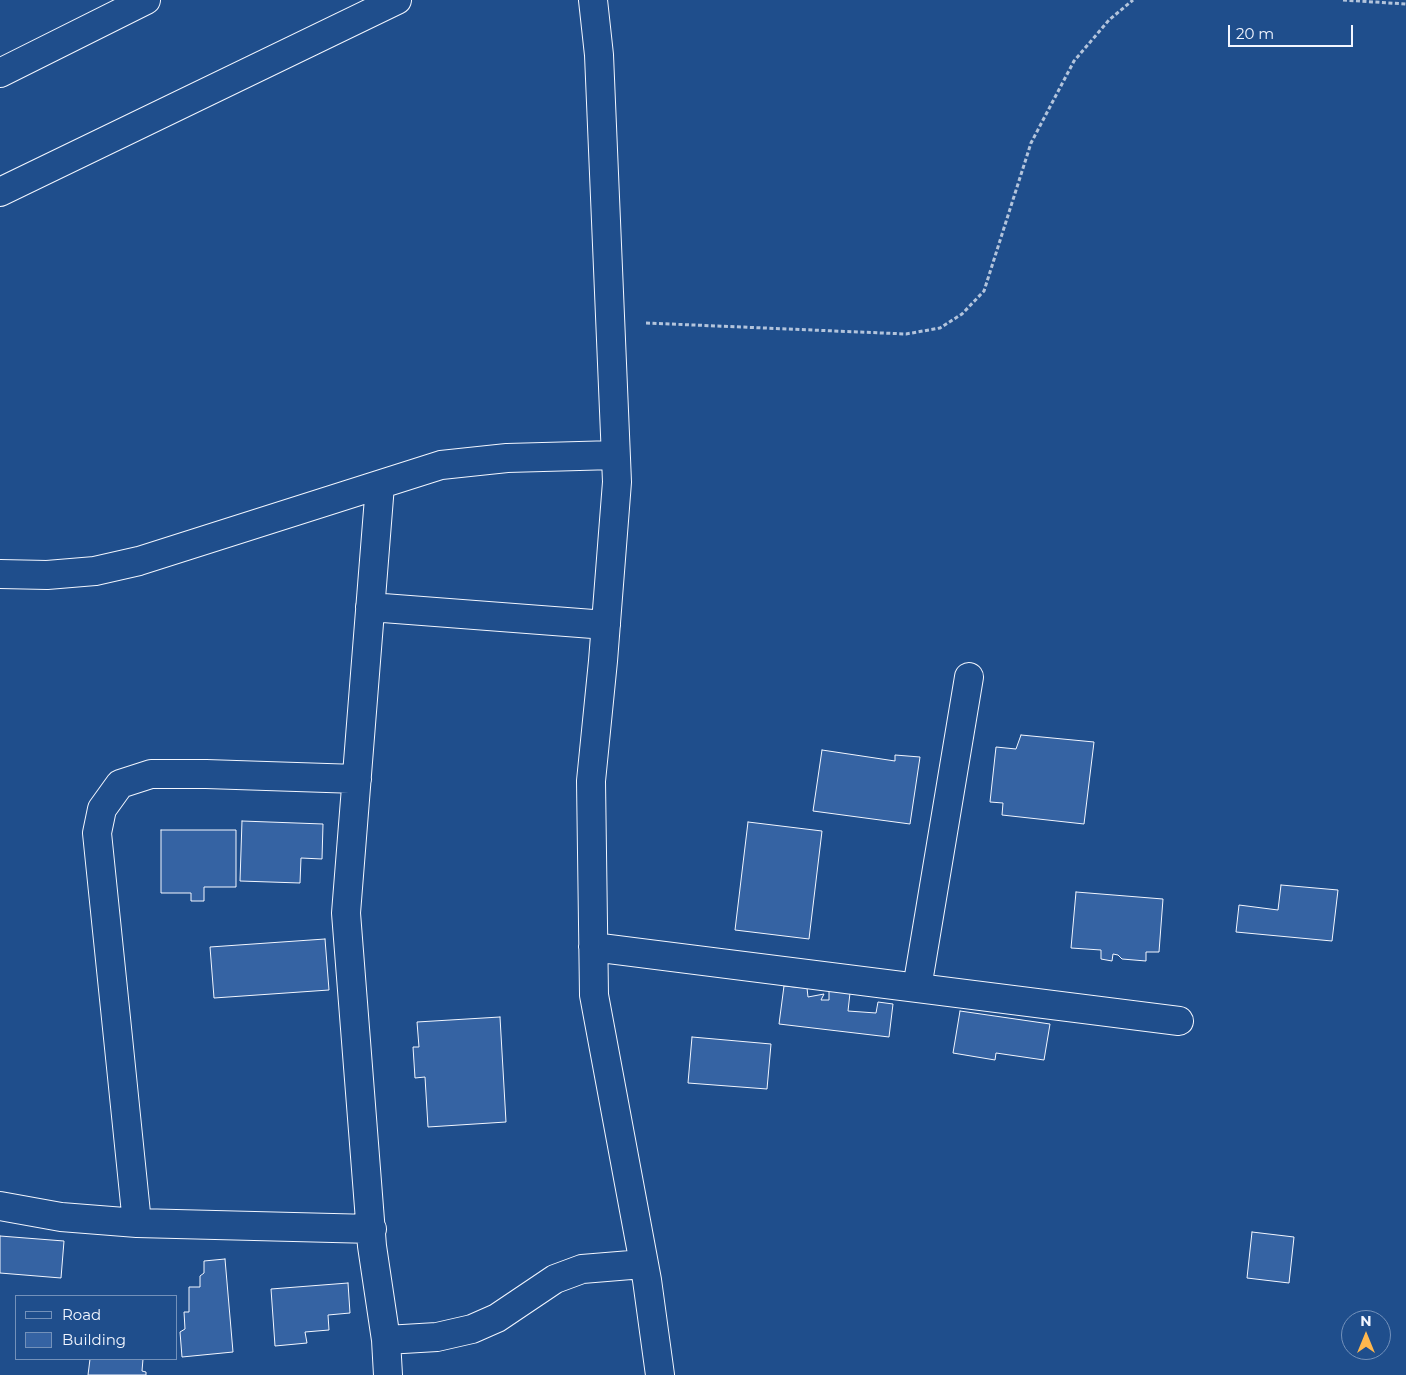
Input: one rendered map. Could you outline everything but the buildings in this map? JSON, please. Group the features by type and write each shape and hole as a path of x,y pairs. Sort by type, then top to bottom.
{"main road":[{"path":"0,73 146,0"},
{"path":"0,192 397,0"},
{"path":"593,0 599,55 617,482 591,781 594,995 645,1272 659,1370"},
{"path":"0,574 47,575 95,571 139,561 440,465 507,458 616,455"},
{"path":"380,485 346,913 372,1246 386,1340 388,1375"},
{"path":"370,607 606,625"},
{"path":"917,988 969,677"},
{"path":"137,1223 97,833 102,808 120,784 151,774 357,779"},
{"path":"593,947 1179,1021"},
{"path":"0,1206 61,1217 137,1223 372,1229"},
{"path":"386,1340 437,1336 472,1329 497,1318 555,1279 582,1269 645,1272"}],"path":[{"path":"610,321 906,334 940,328 962,314 984,291 1031,143 1074,61 1108,20 1133,0"},
{"path":"1343,0 1406,4"}]}
